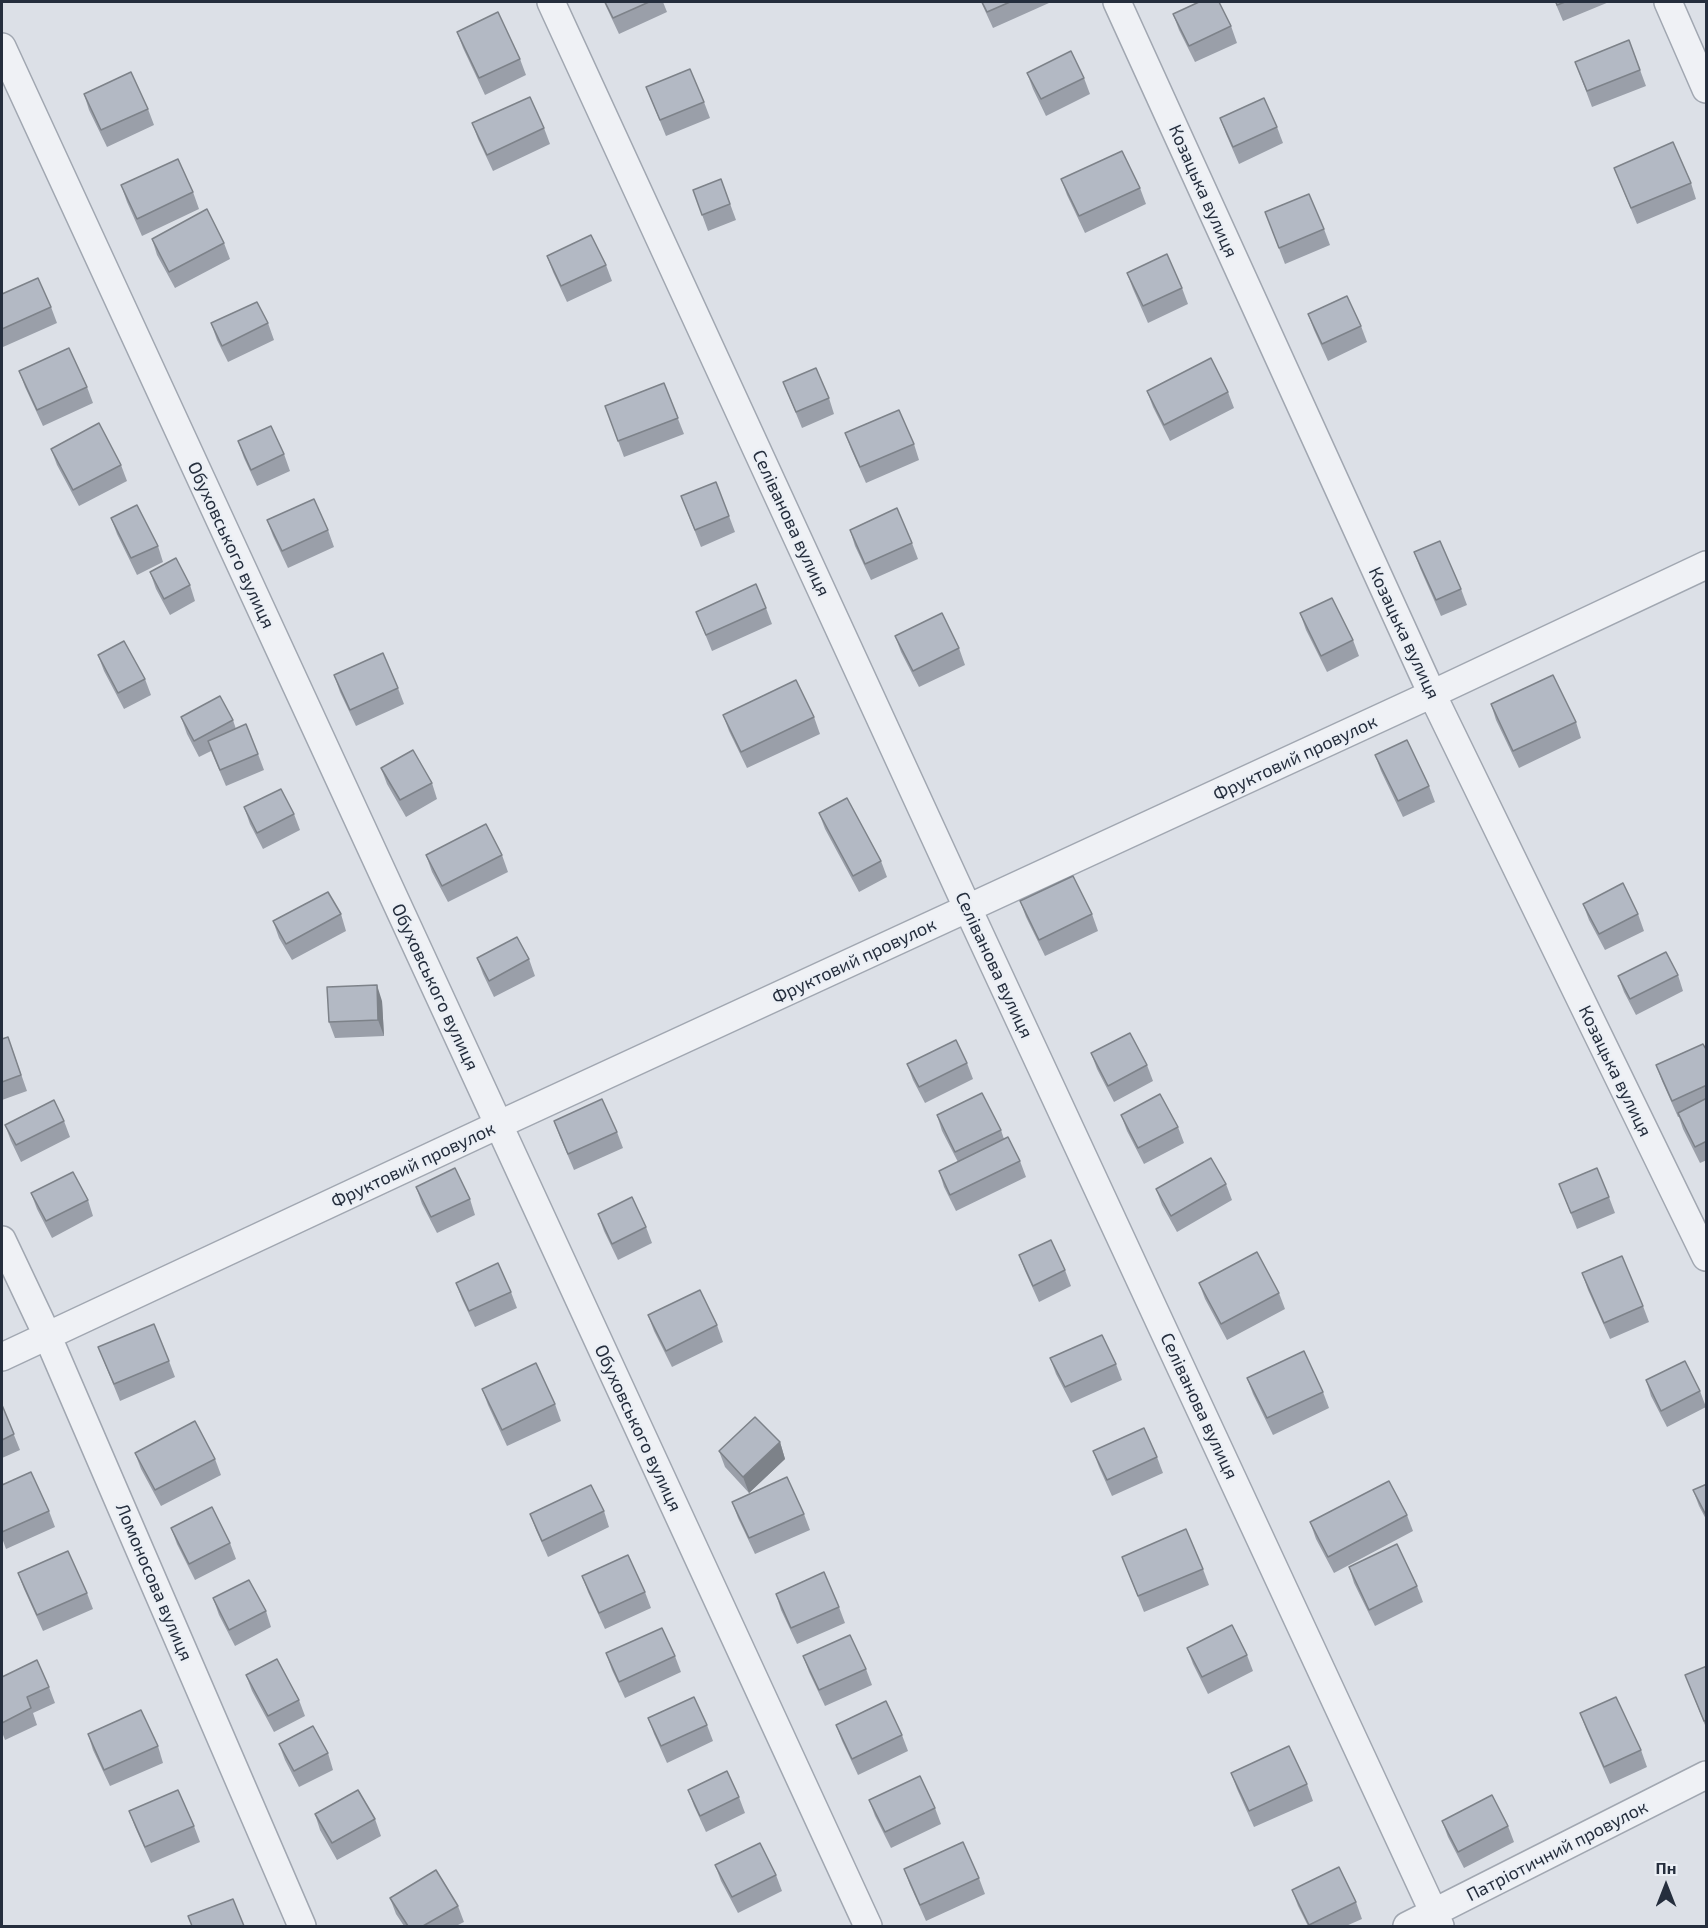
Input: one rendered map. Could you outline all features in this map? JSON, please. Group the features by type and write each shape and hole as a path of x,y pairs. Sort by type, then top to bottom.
{"street":[{"name":"Селіванова вулиця","path":"551,2 1437,1920"},
{"name":"Козацька вулиця","path":"1118,2 1432,694 1707,1257"},
{"path":"1668,2 1707,89"},
{"name":"Обуховського вулиця","path":"2,47 868,1926"},
{"name":"Фруктовий провулок","path":"2,1357 1707,565"},
{"name":"Ломоносова вулиця","path":"2,1240 47,1335 302,1926"},
{"name":"Патріотичний провулок","path":"1407,1926 1437,1920 1707,1775"}],"building":[{"path":"605,2 649,2 613,18"},
{"path":"982,2 1010,2 987,12"},
{"path":"1199,2 1219,2 1231,26 1189,46 1173,14"},
{"path":"498,12 520,59 479,78 457,32"},
{"path":"1629,40 1640,70 1587,91 1575,62"},
{"path":"1071,51 1084,78 1041,99 1027,73"},
{"path":"690,69 704,102 660,120 646,87"},
{"path":"131,72 148,109 101,130 84,94"},
{"path":"530,97 544,128 487,155 472,123"},
{"path":"1264,98 1277,127 1233,147 1220,118"},
{"path":"1673,142 1691,183 1631,208 1614,168"},
{"path":"1122,151 1140,188 1079,216 1061,179"},
{"path":"178,159 193,192 137,219 121,185"},
{"path":"721,179 730,204 702,215 693,190"},
{"path":"1309,194 1324,229 1279,248 1265,212"},
{"path":"207,209 224,243 169,272 152,239"},
{"path":"591,235 606,265 561,286 547,256"},
{"path":"1167,254 1182,288 1143,306 1127,273"},
{"path":"38,278 51,307 2,329 2,294"},
{"path":"1347,296 1361,326 1322,344 1308,314"},
{"path":"257,302 268,323 222,346 211,323"},
{"path":"69,348 87,387 37,410 19,371"},
{"path":"1211,358 1228,392 1164,425 1147,391"},
{"path":"816,368 829,398 796,412 783,382"},
{"path":"664,383 678,418 618,441 605,406"},
{"path":"899,410 914,444 860,467 845,433"},
{"path":"99,423 121,465 73,490 51,449"},
{"path":"271,426 284,454 251,470 238,441"},
{"path":"716,482 729,516 695,530 681,496"},
{"path":"314,499 328,530 282,551 267,520"},
{"path":"137,505 158,546 131,558 111,518"},
{"path":"897,508 912,543 865,564 850,530"},
{"path":"1440,541 1461,589 1436,600 1414,552"},
{"path":"176,558 190,585 164,599 150,572"},
{"path":"756,584 766,608 706,635 696,612"},
{"path":"1332,598 1353,640 1321,656 1300,613"},
{"path":"942,613 959,648 913,671 895,636"},
{"path":"124,641 145,679 118,693 98,655"},
{"path":"383,653 398,688 350,710 334,675"},
{"path":"1553,675 1576,722 1513,751 1491,704"},
{"path":"796,680 814,717 741,752 723,715"},
{"path":"220,696 233,720 194,741 181,717"},
{"path":"246,724 258,754 220,770 208,741"},
{"path":"1407,740 1429,786 1398,801 1375,755"},
{"path":"413,750 432,783 400,800 381,768"},
{"path":"281,789 294,814 257,833 244,807"},
{"path":"847,798 881,861 853,876 819,813"},
{"path":"486,824 502,855 442,886 426,855"},
{"path":"1073,876 1092,914 1039,940 1020,901"},
{"path":"1623,883 1638,914 1599,934 1583,904"},
{"path":"328,892 341,914 286,944 273,921"},
{"path":"517,937 529,959 489,981 477,958"},
{"path":"1666,952 1678,975 1630,999 1618,976"},
{"path":"377,985 378,1020 329,1022 327,987"},
{"path":"1130,1033 1147,1065 1108,1086 1091,1053"},
{"path":"8,1037 21,1075 2,1082 2,1039"},
{"path":"956,1040 967,1063 919,1087 907,1064"},
{"path":"1703,1044 1707,1051 1707,1085 1672,1101 1656,1065"},
{"path":"982,1093 1001,1130 955,1152 937,1115"},
{"path":"1160,1094 1178,1127 1138,1148 1121,1115"},
{"path":"1707,1098 1707,1141 1695,1147 1678,1113"},
{"path":"602,1099 617,1132 568,1154 554,1121"},
{"path":"54,1100 64,1121 16,1145 5,1125"},
{"path":"1008,1137 1020,1161 950,1195 939,1171"},
{"path":"1211,1158 1226,1184 1171,1216 1156,1189"},
{"path":"455,1168 470,1199 431,1217 416,1187"},
{"path":"1597,1168 1609,1197 1571,1213 1559,1184"},
{"path":"73,1172 88,1200 46,1221 31,1193"},
{"path":"632,1197 646,1227 612,1244 598,1214"},
{"path":"1051,1240 1065,1270 1033,1286 1019,1255"},
{"path":"1257,1252 1279,1293 1221,1324 1199,1283"},
{"path":"1622,1256 1643,1306 1604,1323 1582,1273"},
{"path":"498,1263 511,1292 469,1311 456,1283"},
{"path":"700,1290 717,1325 666,1351 648,1315"},
{"path":"154,1324 169,1361 114,1384 98,1347"},
{"path":"1102,1335 1116,1364 1065,1387 1050,1358"},
{"path":"1304,1351 1323,1392 1267,1418 1247,1378"},
{"path":"1685,1361 1700,1391 1661,1411 1646,1380"},
{"path":"536,1363 555,1404 502,1430 482,1389"},
{"path":"2,1405 14,1434 2,1440"},
{"path":"755,1417 780,1442 743,1477 719,1451"},
{"path":"195,1421 215,1459 155,1490 135,1453"},
{"path":"1144,1428 1157,1457 1107,1480 1093,1451"},
{"path":"31,1472 49,1511 2,1532 2,1485"},
{"path":"787,1477 804,1514 749,1538 732,1502"},
{"path":"1389,1481 1407,1515 1328,1557 1310,1522"},
{"path":"1707,1484 1707,1517 1693,1490"},
{"path":"591,1485 604,1511 542,1541 530,1514"},
{"path":"212,1507 230,1543 189,1564 171,1528"},
{"path":"1186,1529 1203,1569 1138,1596 1122,1557"},
{"path":"1397,1544 1417,1586 1369,1610 1349,1567"},
{"path":"68,1551 87,1593 37,1615 18,1573"},
{"path":"628,1555 645,1592 599,1613 582,1576"},
{"path":"824,1572 839,1607 791,1628 776,1594"},
{"path":"249,1580 266,1611 229,1630 213,1598"},
{"path":"1232,1625 1247,1655 1202,1677 1187,1648"},
{"path":"662,1628 675,1656 619,1682 606,1653"},
{"path":"850,1635 866,1669 819,1690 803,1656"},
{"path":"277,1659 299,1700 268,1716 246,1675"},
{"path":"37,1660 49,1687 27,1697 31,1708 2,1723 2,1677"},
{"path":"1707,1666 1707,1720 1704,1721 1685,1675"},
{"path":"694,1697 707,1725 661,1746 648,1718"},
{"path":"1616,1697 1641,1750 1604,1767 1580,1713"},
{"path":"886,1701 902,1735 852,1759 836,1725"},
{"path":"141,1710 158,1746 104,1770 88,1734"},
{"path":"313,1726 328,1753 294,1771 279,1744"},
{"path":"1289,1746 1307,1784 1249,1811 1231,1773"},
{"path":"727,1771 739,1797 700,1816 688,1790"},
{"path":"920,1776 935,1808 885,1832 869,1800"},
{"path":"178,1790 194,1826 145,1847 129,1811"},
{"path":"358,1790 375,1819 332,1843 315,1814"},
{"path":"1492,1795 1508,1826 1458,1852 1442,1821"},
{"path":"963,1842 979,1878 920,1905 904,1869"},
{"path":"760,1843 776,1875 732,1897 715,1865"},
{"path":"1339,1867 1356,1902 1309,1925 1292,1890"},
{"path":"436,1870 458,1906 423,1926 408,1926 390,1898"},
{"path":"233,1899 244,1926 192,1926 188,1916"}]}
